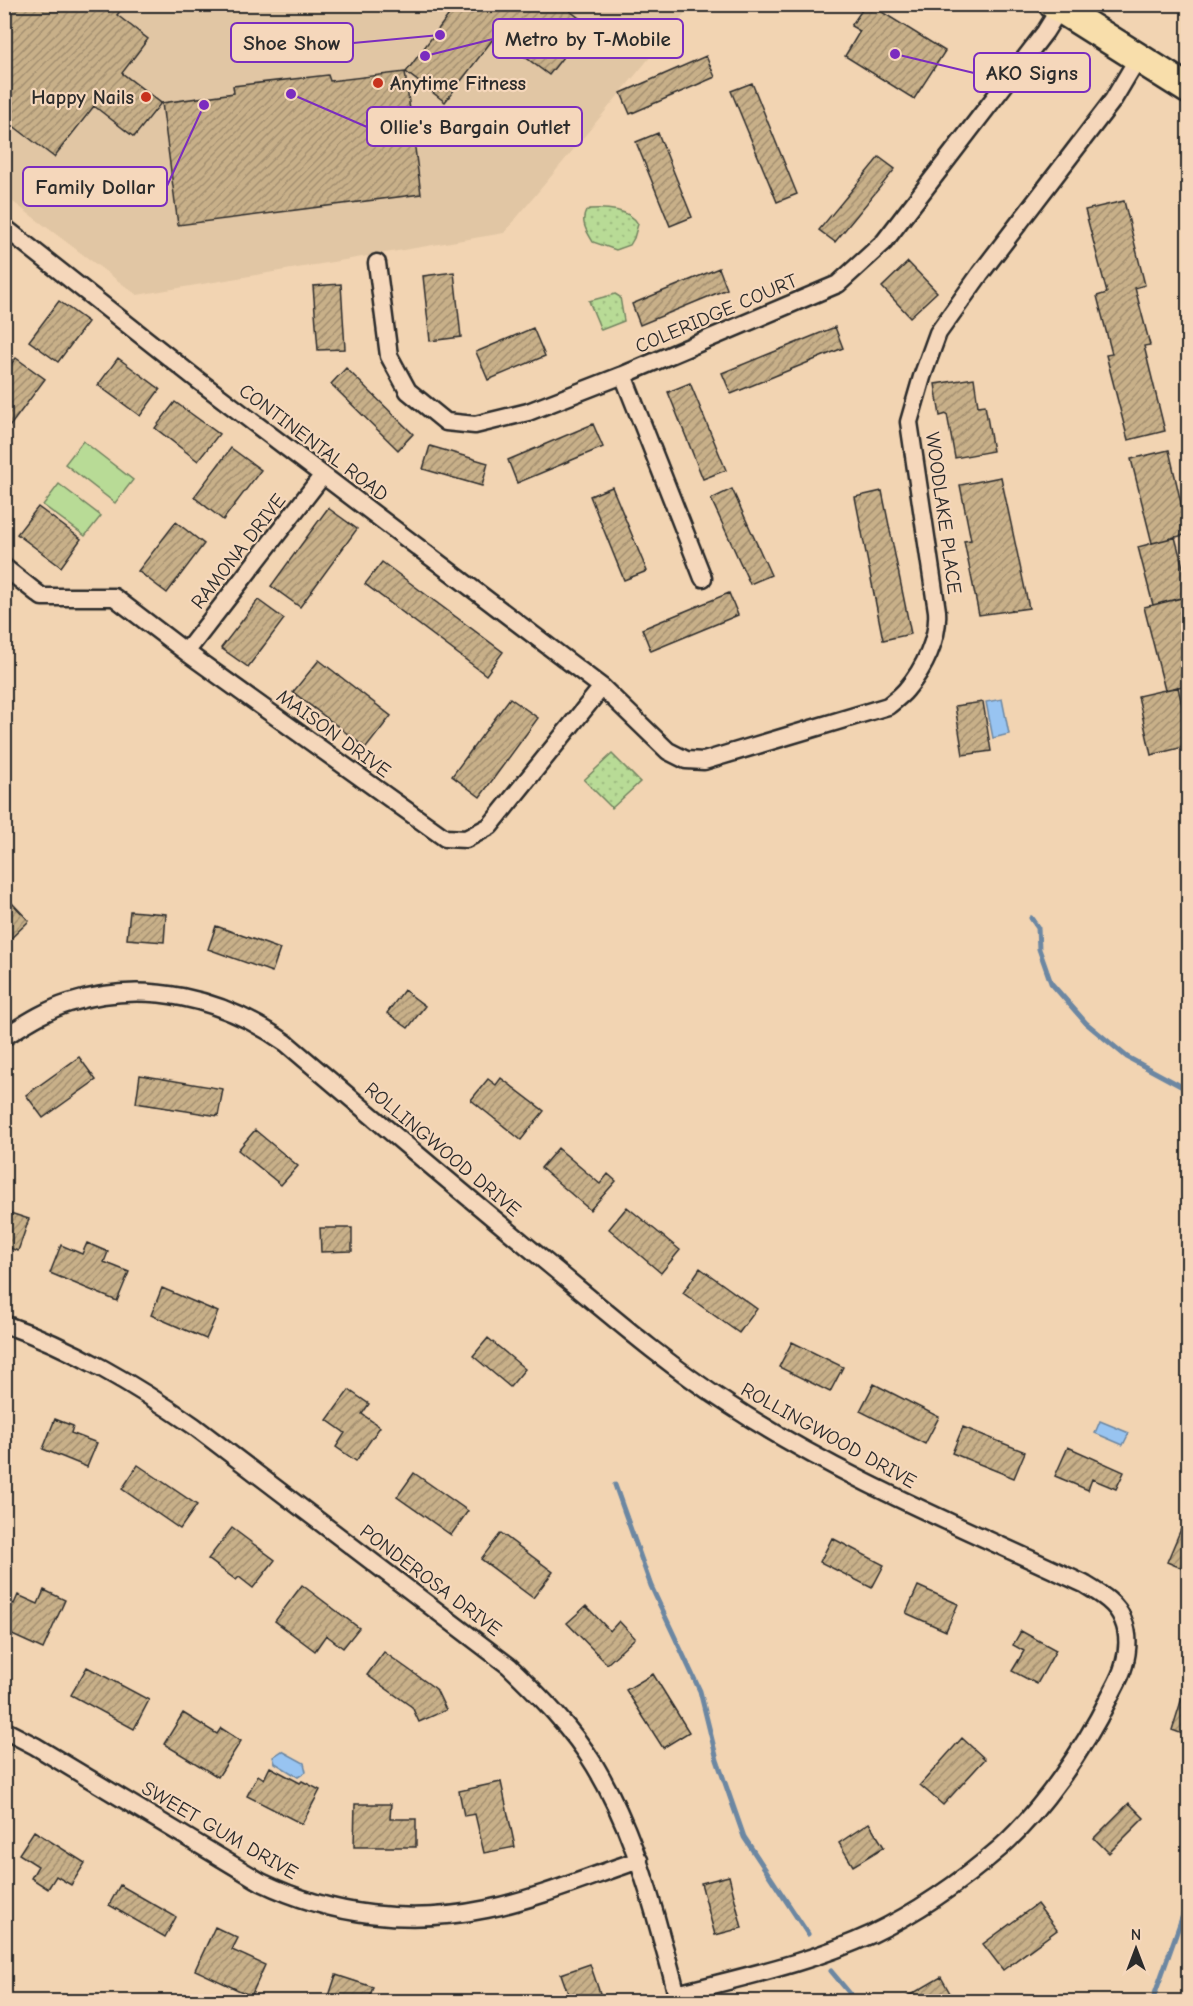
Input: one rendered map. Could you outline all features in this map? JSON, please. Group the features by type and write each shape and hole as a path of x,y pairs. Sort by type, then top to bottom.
{"highway":[{"path":"1056,6 1188,89"}],"street":[{"name":"COLERIDGE COURT","path":"377,263 389,356 408,391 446,422 475,425 528,412 623,375 838,284 884,242 1045,32 1056,6"},
{"name":"WOODLAKE PLACE","path":"602,687 668,751 686,760 704,761 888,706 906,690 929,654 938,628 909,422 938,333 980,274 1113,100 1138,58"},
{"name":"CONTINENTAL ROAD","path":"4,227 199,381 602,687"},
{"path":"623,375 703,578"},
{"name":"RAMONA DRIVE","path":"186,652 323,475"},
{"name":"MAISON DRIVE","path":"4,567 42,597 114,597 186,652 445,838 466,839 489,826 602,687"},
{"name":"ROLLINGWOOD DRIVE","path":"4,1037 33,1019 67,1003 102,994 133,991 184,996 240,1015 267,1029 640,1340 684,1374 729,1405 859,1479 1084,1584 1101,1594 1123,1619 1127,1650 1124,1667 1091,1733 1031,1814 1001,1847 924,1905 873,1934 797,1963 678,1998"},
{"name":"PONDEROSA DRIVE","path":"4,1324 87,1359 156,1399 509,1666 541,1697 594,1764 630,1834 647,1884 678,1998"},
{"name":"SWEET GUM DRIVE","path":"4,1730 35,1746 261,1882 288,1895 341,1910 398,1917 462,1914 519,1900 639,1860"}],"shaded area":[{"path":"4,5 690,5 676,26 504,233 137,295 5,196"}],"green space":[{"path":"590,209 617,210 634,219 638,224 630,245 616,250 593,242 584,223 584,215"},
{"path":"615,294 620,297 624,321 601,330 589,301"},
{"path":"83,441 133,480 115,503 65,464"},
{"path":"59,484 101,516 85,536 43,505"},
{"path":"612,754 640,782 612,808 584,780"}],"water":[{"path":"1002,699 1009,734 993,738 986,702"},
{"path":"1100,1421 1129,1433 1123,1445 1095,1433"},
{"path":"282,1751 304,1763 306,1772 298,1777 275,1763 273,1757"}],"building":[{"path":"4,4 126,4 117,15 148,39 122,73 161,103 134,137 94,106 54,157 4,119"},
{"path":"457,4 561,4 588,25 549,75 496,35 445,102 406,72"},
{"path":"866,4 945,51 914,99 845,56 860,31 851,26"},
{"path":"706,56 715,77 630,114 621,93"},
{"path":"405,72 421,194 178,225 162,103 234,93 233,86 328,75 330,81"},
{"path":"752,83 797,194 777,202 731,91"},
{"path":"658,133 692,217 670,226 636,142"},
{"path":"879,157 895,169 835,242 819,230"},
{"path":"1124,201 1145,285 1135,288 1150,345 1144,346 1165,431 1128,440 1106,355 1112,354 1097,296 1107,293 1085,210"},
{"path":"908,262 937,292 910,317 882,287"},
{"path":"719,268 727,289 640,325 632,304"},
{"path":"454,272 461,337 430,341 423,276"},
{"path":"341,284 345,349 318,350 313,286"},
{"path":"59,301 88,322 58,362 29,341"},
{"path":"835,327 843,348 731,394 722,373"},
{"path":"533,328 545,356 488,380 476,352"},
{"path":"16,358 45,379 7,430 4,428 4,373"},
{"path":"118,358 160,389 140,416 98,385"},
{"path":"346,368 413,434 398,450 331,384"},
{"path":"974,378 978,406 985,405 993,451 955,458 947,414 940,416 935,384"},
{"path":"690,383 726,470 703,479 668,392"},
{"path":"175,402 219,434 198,461 155,428"},
{"path":"593,424 603,447 517,483 508,460"},
{"path":"430,446 488,463 482,486 423,469"},
{"path":"231,448 261,470 223,520 194,497"},
{"path":"1169,450 1188,534 1152,543 1131,459"},
{"path":"1001,477 1029,608 979,615 964,541 971,540 960,485"},
{"path":"612,487 647,571 624,580 590,496"},
{"path":"732,489 771,575 750,584 711,499"},
{"path":"882,491 911,634 883,640 855,497"},
{"path":"38,507 81,539 61,567 17,534"},
{"path":"328,508 357,529 300,607 271,586"},
{"path":"176,522 204,544 167,593 138,571"},
{"path":"1175,537 1188,586 1188,596 1153,605 1138,547"},
{"path":"382,562 503,652 486,675 365,584"},
{"path":"729,593 738,615 651,651 642,629"},
{"path":"1182,598 1188,625 1188,685 1165,690 1144,607"},
{"path":"258,600 284,619 248,667 221,648"},
{"path":"319,660 391,716 366,748 293,692"},
{"path":"1178,687 1188,732 1188,746 1151,755 1138,696"},
{"path":"510,698 538,718 480,797 452,776"},
{"path":"983,702 991,751 963,755 955,706"},
{"path":"12,903 29,921 6,943 10,947 4,951 4,910"},
{"path":"130,911 166,914 164,942 127,939"},
{"path":"216,926 280,949 272,972 208,949"},
{"path":"404,990 425,1006 408,1028 387,1013"},
{"path":"79,1057 96,1080 43,1118 26,1095"},
{"path":"140,1075 223,1089 218,1116 136,1103"},
{"path":"501,1078 544,1111 521,1140 471,1100 488,1079 496,1085"},
{"path":"255,1130 298,1166 281,1185 238,1150"},
{"path":"558,1148 600,1184 608,1174 616,1181 590,1210 541,1168"},
{"path":"627,1207 680,1250 661,1273 609,1229"},
{"path":"4,1211 29,1219 18,1251 4,1246"},
{"path":"320,1228 352,1228 352,1251 321,1252"},
{"path":"87,1243 108,1252 104,1262 129,1272 117,1301 50,1273 61,1245 82,1254"},
{"path":"700,1268 757,1309 739,1333 683,1293"},
{"path":"162,1288 218,1312 206,1339 151,1315"},
{"path":"488,1338 525,1369 510,1387 473,1356"},
{"path":"792,1342 843,1367 830,1392 779,1367"},
{"path":"874,1384 939,1417 925,1444 860,1411"},
{"path":"349,1390 369,1404 362,1414 380,1427 356,1461 336,1447 345,1433 327,1420"},
{"path":"55,1419 73,1426 71,1433 97,1443 87,1467 43,1449"},
{"path":"963,1427 1025,1452 1014,1478 952,1453"},
{"path":"1068,1447 1124,1472 1116,1489 1092,1479 1088,1490 1055,1476"},
{"path":"138,1465 197,1505 180,1529 122,1489"},
{"path":"414,1473 468,1511 451,1535 397,1497"},
{"path":"232,1528 275,1560 253,1588 239,1577 236,1580 208,1559"},
{"path":"1181,1529 1188,1531 1186,1570 1167,1562"},
{"path":"501,1533 553,1572 533,1598 481,1559"},
{"path":"832,1538 884,1565 872,1588 820,1562"},
{"path":"302,1585 359,1628 343,1648 326,1635 315,1651 275,1621"},
{"path":"918,1586 958,1604 946,1631 906,1613"},
{"path":"44,1590 65,1600 43,1649 8,1633 4,1640 4,1599 14,1604 18,1595 38,1604"},
{"path":"586,1606 610,1631 619,1621 635,1638 607,1664 567,1623"},
{"path":"1021,1631 1056,1650 1037,1684 1012,1671 1024,1651 1013,1645"},
{"path":"384,1652 436,1689 446,1710 419,1722 412,1707 367,1675"},
{"path":"87,1667 149,1700 134,1729 71,1695"},
{"path":"653,1674 689,1732 663,1748 626,1690"},
{"path":"1182,1698 1188,1700 1188,1736 1172,1730"},
{"path":"183,1713 217,1734 221,1728 241,1741 218,1777 164,1744"},
{"path":"962,1738 985,1759 943,1805 920,1785"},
{"path":"270,1767 300,1783 302,1781 320,1790 302,1824 247,1796 258,1775 264,1779"},
{"path":"501,1782 515,1847 484,1853 475,1814 464,1816 459,1791"},
{"path":"1129,1803 1144,1818 1109,1853 1094,1838"},
{"path":"355,1804 391,1804 390,1819 416,1819 416,1847 354,1847"},
{"path":"869,1823 884,1847 853,1866 839,1843"},
{"path":"34,1831 85,1863 71,1885 56,1876 48,1889 31,1878 38,1866 19,1854"},
{"path":"729,1876 742,1928 715,1935 701,1883"},
{"path":"120,1885 176,1917 165,1937 109,1905"},
{"path":"1037,1904 1057,1930 1003,1970 983,1944"},
{"path":"215,1927 238,1938 232,1950 265,1965 251,1996 195,1970"},
{"path":"590,1964 603,2002 571,2002 561,1974"},
{"path":"336,1975 373,1987 368,2002 327,2002"},
{"path":"941,1977 955,2002 898,2002"}],"waterway":[{"path":"1031,918 1038,928 1039,949 1051,983 1086,1023 1127,1057 1188,1090"},
{"path":"615,1485 651,1586 700,1691 717,1760 744,1837 808,1934"},
{"path":"1152,2002 1188,1901"},
{"path":"831,1971 857,2002"}],"place":[{"name":"Shoe Show","path":"440,35"},
{"name":"AKO Signs","path":"895,54"},
{"name":"Metro by T-Mobile","path":"425,56"},
{"name":"Anytime Fitness","path":"378,83"},
{"name":"Ollie's Bargain Outlet","path":"291,94"},
{"name":"Happy Nails","path":"146,97"},
{"name":"Family Dollar","path":"204,105"}]}
